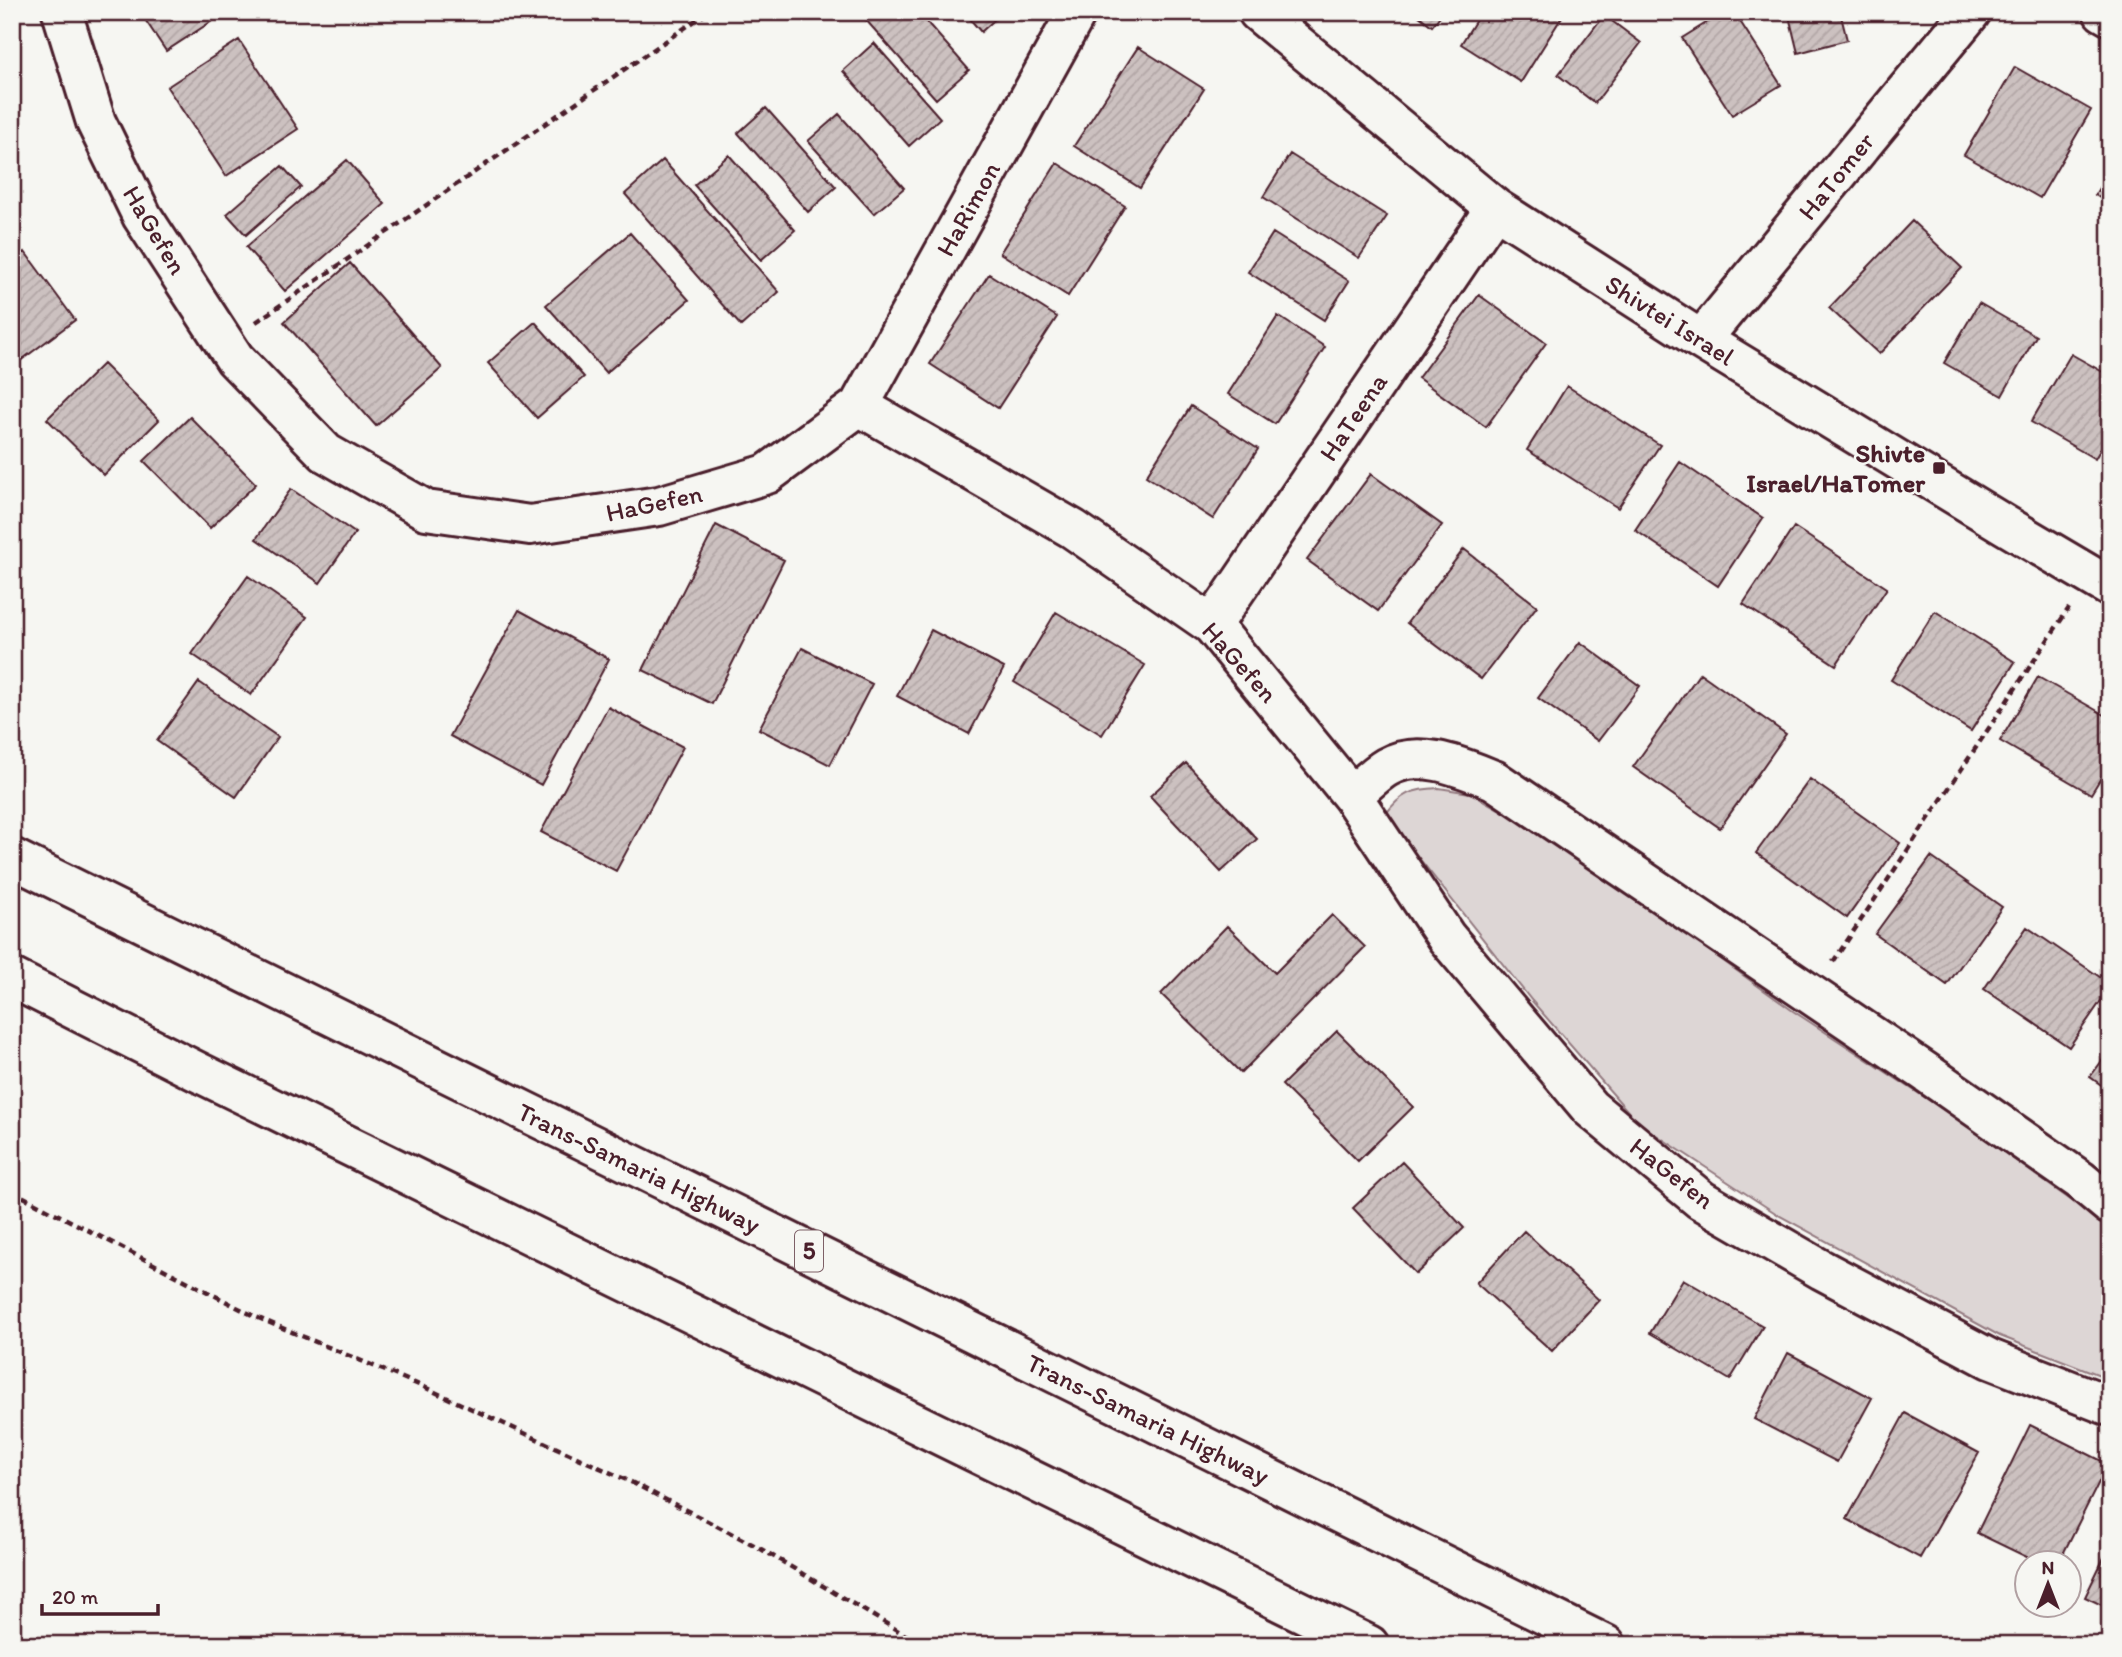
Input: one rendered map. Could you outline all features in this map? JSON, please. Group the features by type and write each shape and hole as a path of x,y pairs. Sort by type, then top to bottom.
{"main road":[{"name":"HaGefen","path":"62,12 96,122 142,216 235,359 326,453 426,510 530,525 659,506 768,474 859,406 1073,529 1212,625 1352,796 1446,937 1590,1108 1701,1200 1822,1270 1990,1359 2110,1406"},
{"name":"HaRimon","path":"859,406 1077,12"},
{"name":"Shivtei Israel","path":"1258,12 1495,208 1701,340 2100,581"},
{"name":"HaTomer","path":"1701,340 1970,12"},
{"path":"2103,12 2110,16"},
{"name":"HaTeena","path":"1212,625 1495,208"},
{"path":"1352,796 1387,767 1406,759 1450,762 1494,780 2080,1180 2110,1205"},
{"name":"Trans-Samaria Highway","path":"12,858 1606,1645"},
{"path":"12,978 196,1072 1368,1645"},
{"path":"12,997 196,1072"}],"path":[{"path":"226,343 708,12"},
{"path":"1811,995 2100,581"},
{"path":"12,1191 256,1317 424,1387 633,1483 756,1546 922,1645"}],"shaded area":[{"path":"1439,788 1470,793 1590,865 1793,1011 1953,1116 2110,1228 2110,1379 2000,1336 1780,1216 1638,1123 1532,1001 1385,815 1396,802 1408,794"}],"building":[{"path":"140,12 226,12 166,51"},
{"path":"872,12 918,12 969,70 936,99 865,19"},
{"path":"964,12 1003,12 981,32"},
{"path":"1414,12 1443,12 1432,26"},
{"path":"1481,12 1565,12 1521,82 1461,44"},
{"path":"1724,12 1734,12 1781,85 1732,115 1682,38"},
{"path":"1788,12 1840,12 1847,40 1798,53"},
{"path":"1604,15 1641,43 1595,103 1558,75"},
{"path":"239,40 298,129 226,176 167,87"},
{"path":"874,43 940,118 909,146 843,71"},
{"path":"1138,47 1204,89 1140,188 1074,146"},
{"path":"2015,67 2091,110 2040,198 1964,155"},
{"path":"766,108 836,187 808,212 738,133"},
{"path":"839,114 904,188 874,214 808,141"},
{"path":"1290,154 1387,216 1359,258 1263,197"},
{"path":"729,155 795,230 761,260 694,185"},
{"path":"347,160 385,204 285,291 246,247"},
{"path":"663,160 779,292 741,326 625,194"},
{"path":"1057,163 1125,206 1068,296 1000,253"},
{"path":"282,166 301,187 246,235 227,214"},
{"path":"2110,169 2110,204 2095,195"},
{"path":"1912,221 1962,268 1879,354 1829,308"},
{"path":"630,233 689,300 606,373 546,305"},
{"path":"1273,233 1349,281 1324,320 1248,272"},
{"path":"25,252 75,320 12,367 12,261"},
{"path":"350,263 442,368 376,426 284,322"},
{"path":"989,274 1057,317 998,408 930,364"},
{"path":"1479,295 1546,343 1486,427 1418,378"},
{"path":"1979,303 2036,336 2002,396 1944,363"},
{"path":"1278,316 1325,347 1275,424 1228,394"},
{"path":"535,322 584,377 537,418 488,363"},
{"path":"2071,354 2110,376 2110,432 2095,459 2031,422"},
{"path":"103,364 159,420 104,475 47,419"},
{"path":"1567,386 1660,445 1618,508 1527,450"},
{"path":"1191,406 1258,449 1213,519 1146,476"},
{"path":"190,417 256,484 210,528 144,461"},
{"path":"1680,462 1763,518 1718,586 1635,530"},
{"path":"1371,474 1442,525 1378,611 1307,560"},
{"path":"291,489 355,533 320,583 256,539"},
{"path":"716,525 784,560 712,704 643,670"},
{"path":"1794,527 1887,588 1836,665 1743,604"},
{"path":"1464,549 1537,606 1481,679 1407,623"},
{"path":"248,576 307,617 251,695 192,654"},
{"path":"519,610 609,659 541,785 450,736"},
{"path":"1935,611 2015,662 1971,731 1891,680"},
{"path":"1056,612 1145,665 1102,735 1014,682"},
{"path":"931,630 1004,668 969,734 897,696"},
{"path":"1580,642 1640,686 1598,741 1538,698"},
{"path":"802,648 872,684 830,765 759,729"},
{"path":"1700,673 1786,734 1720,828 1633,767"},
{"path":"2038,677 2110,718 2110,763 2091,794 2000,741"},
{"path":"199,682 278,737 236,797 157,741"},
{"path":"608,707 683,747 616,871 541,832"},
{"path":"1186,763 1257,839 1221,872 1150,796"},
{"path":"1810,779 1900,843 1847,918 1756,853"},
{"path":"1931,857 2002,907 1947,985 1875,934"},
{"path":"1332,915 1365,947 1241,1073 1161,994 1227,926 1275,973"},
{"path":"2027,927 2110,984 2110,988 2069,1047 1984,989"},
{"path":"1337,1031 1413,1107 1358,1161 1282,1085"},
{"path":"2110,1050 2110,1091 2090,1077"},
{"path":"1402,1162 1464,1228 1416,1274 1353,1208"},
{"path":"1524,1231 1599,1300 1552,1351 1476,1283"},
{"path":"1683,1279 1763,1326 1730,1380 1650,1333"},
{"path":"1788,1353 1872,1398 1837,1462 1754,1419"},
{"path":"1905,1413 1979,1453 1920,1558 1847,1519"},
{"path":"2030,1425 2108,1464 2066,1548 2014,1548 2014,1551 1977,1533"},
{"path":"2110,1545 2110,1609 2085,1597"}],"place":[{"name":"Shivte Israel/HaTomer","path":"1939,468"}]}
